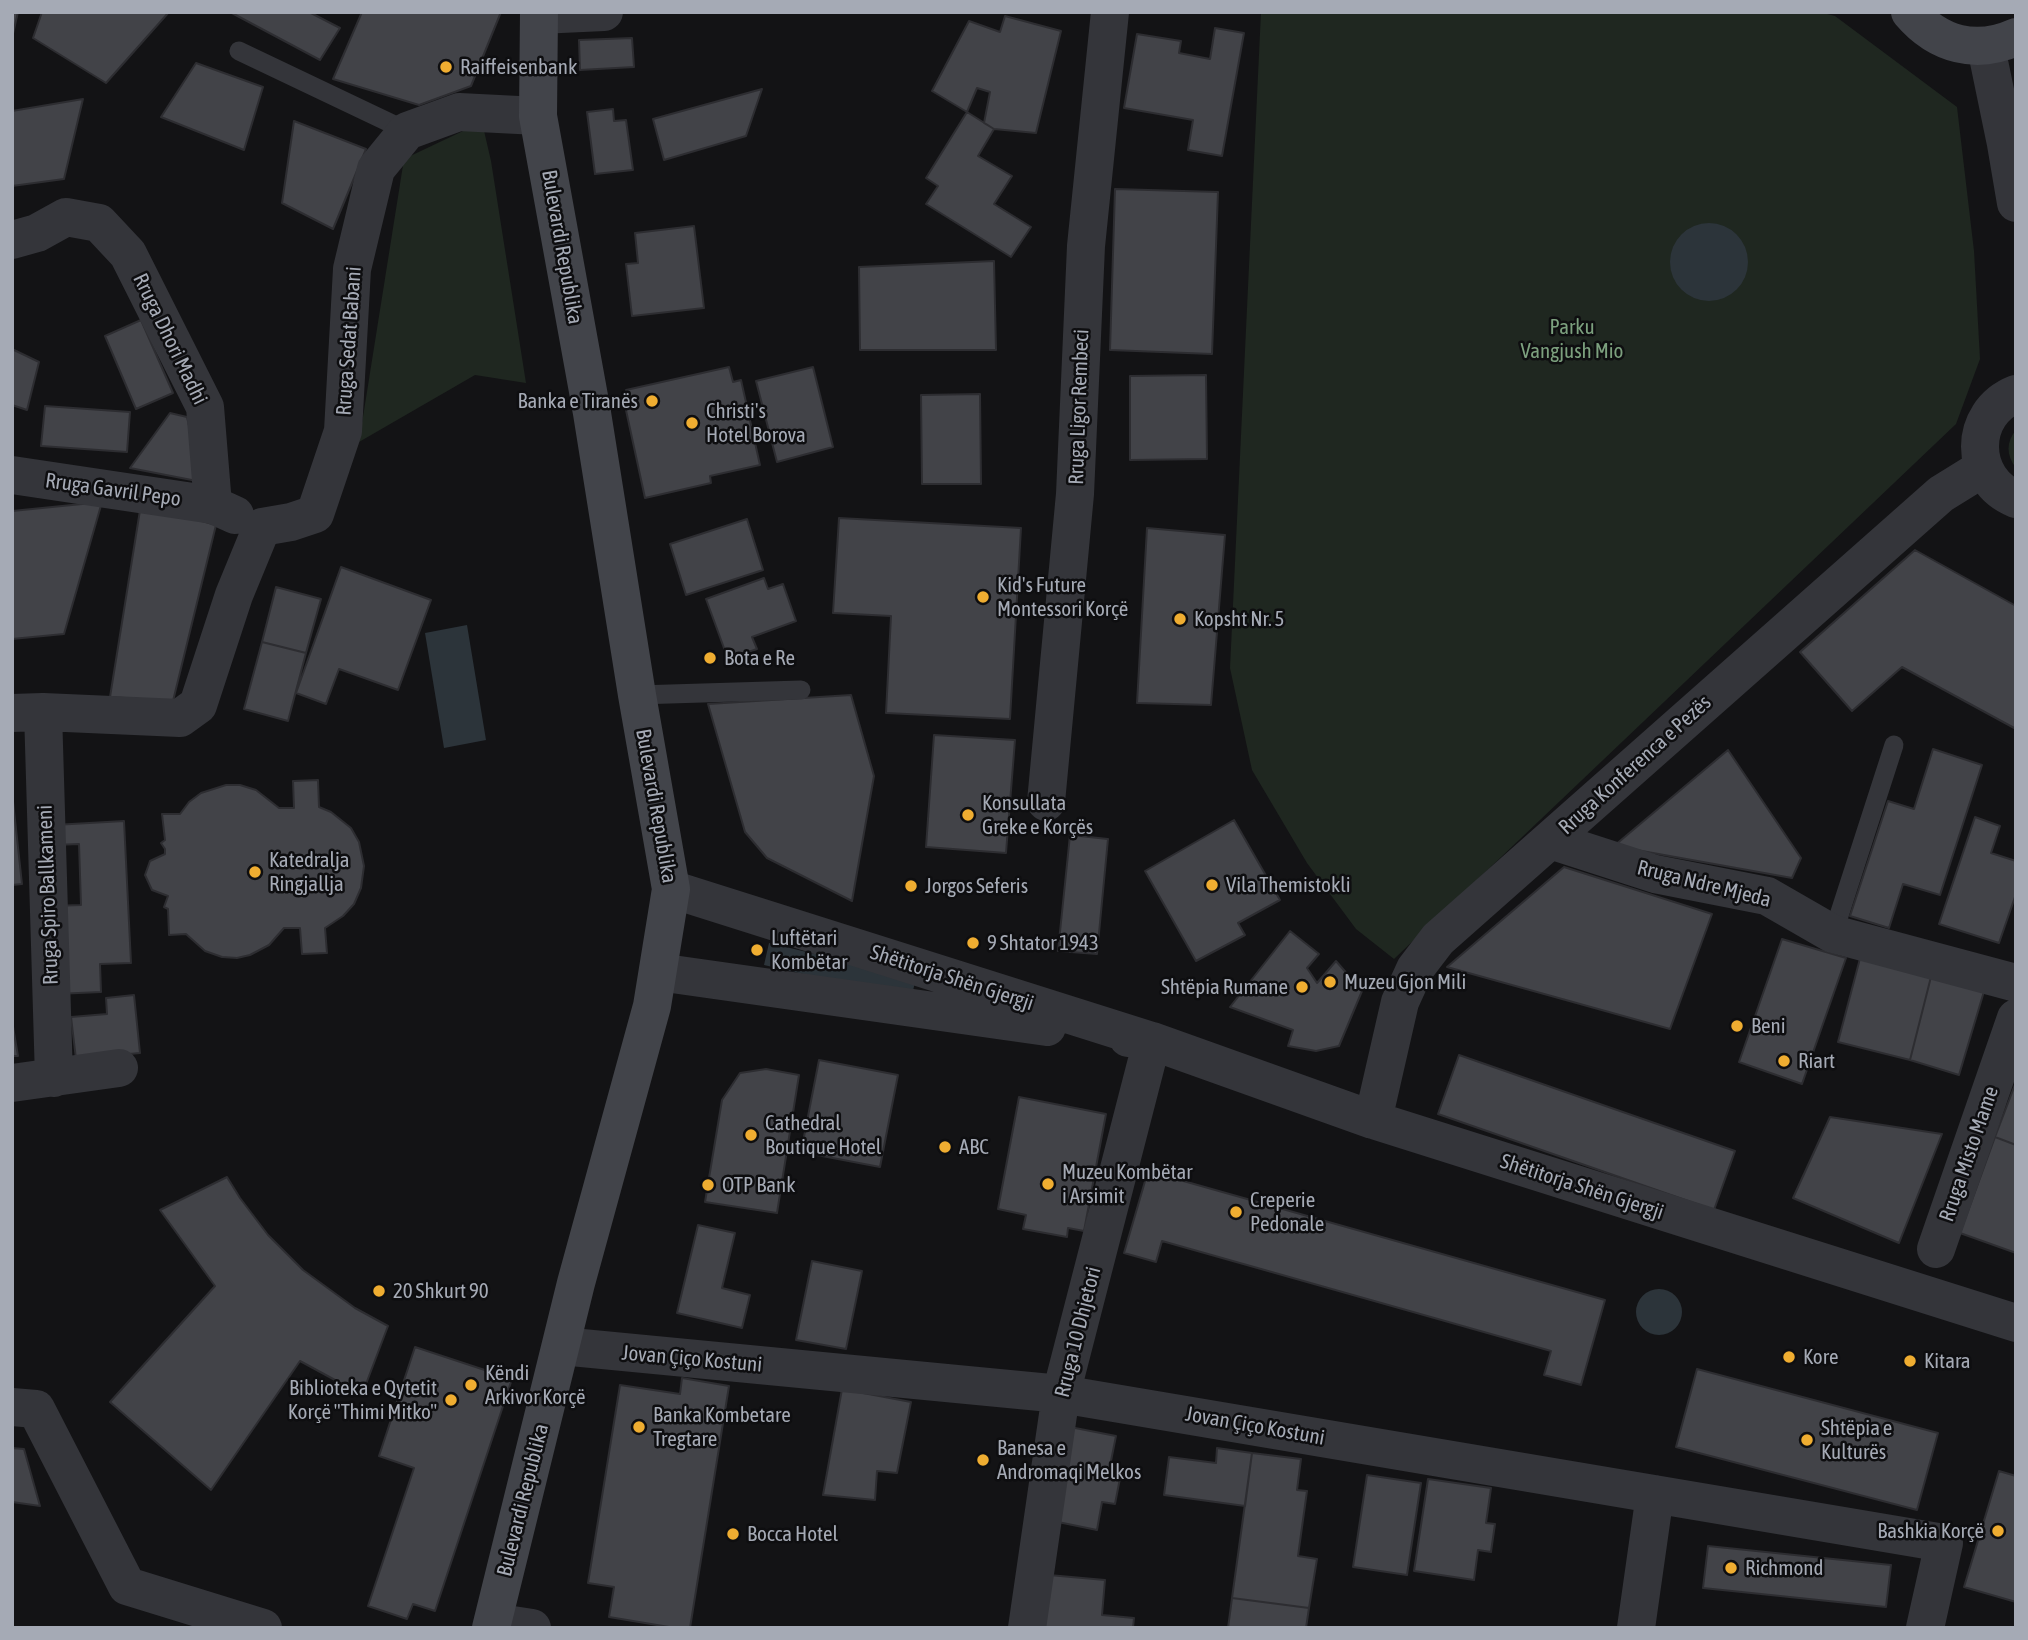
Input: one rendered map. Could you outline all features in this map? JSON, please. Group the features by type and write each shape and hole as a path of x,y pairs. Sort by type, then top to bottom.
{"street":[{"path":"539,14 604,12"},
{"name":"Rruga Ligor Rembeci","path":"1046,802 1075,494 1086,246 1110,12"},
{"path":"1910,12 1936,36 1969,47 2001,42 2006,144 2016,203"},
{"name":"Bulevardi Republika","path":"492,1625 576,1283 652,1006 671,889 597,444 538,116 539,14"},
{"path":"407,131 459,112 538,116"},
{"name":"Rruga Sedat Babani","path":"262,527 315,514 322,495 343,431 352,269 376,169 407,131"},
{"name":"Rruga Dhori Madhi","path":"12,240 37,233 66,217 99,223 128,254 205,407 213,505"},
{"path":"2016,394 1999,402 1990,413 1979,440 1983,468 1990,480 2000,491 2016,499"},
{"name":"Rruga Konferenca e Pezës","path":"1373,1120 1400,1002 1415,970 1438,939 1941,494 1983,468"},
{"name":"Rruga Gavril Pepo","path":"12,475 213,505"},
{"path":"28,713 180,718 198,705 234,595 262,527 213,505"},
{"name":"Rruga Spiro Ballkameni","path":"28,713 54,1078"},
{"name":"Rruga Ndre Mjeda","path":"1550,840 1655,874 1767,896 1833,934 2016,983"},
{"name":"Shëtitorja Shën Gjergji","path":"671,889 1152,1041 1373,1120 2016,1323"},
{"name":"Shëtitorja Shën Gjergji","path":"658,972 1152,1041"},
{"name":"Rruga Misto Mame","path":"1936,1249 2016,1018"},
{"name":"Rruga 10 Dhjetori","path":"1027,1628 1061,1394 1152,1041"},
{"path":"12,1083 119,1068"},
{"name":"Jovan Çiço Kostuni","path":"561,1346 1061,1394 1944,1543 1925,1628"},
{"path":"12,1407 36,1409 127,1586 263,1628"},
{"path":"1636,1628 1655,1494"},
{"path":"492,1625 532,1628"}],"lane":[{"path":"239,51 407,131"},
{"path":"637,695 801,690"},
{"path":"1833,934 1894,745"}],"green space":[{"name":"Parku Vangjush Mio","path":"1261,12 1819,12 1835,16 1957,107 1974,251 1980,359 1956,424 1394,959 1356,929 1307,863 1252,770 1230,668"},
{"path":"482,122 491,161 526,383 475,375 359,442 404,159"},
{"path":"2016,430 2016,468 2008,449"}],"shaded area":[{"path":"1709,223 1724,226 1741,240 1748,262 1745,277 1731,294 1709,301 1694,298 1677,284 1670,262 1673,247 1687,230"},
{"path":"467,625 486,740 444,748 425,633"},
{"path":"769,943 916,978 911,999 764,965"},
{"path":"1659,1289 1675,1296 1682,1312 1675,1328 1659,1335 1643,1328 1636,1312 1643,1296"}],"building":[{"path":"12,12 18,12 12,38"},
{"path":"42,12 169,12 106,83 33,38"},
{"path":"230,12 309,12 340,28 320,60"},
{"path":"362,12 501,12 471,86 419,105 333,79"},
{"path":"1005,16 1061,31 1036,133 994,129 984,123 990,92 977,88 967,112 932,91 969,21 1000,32"},
{"path":"1215,28 1244,33 1222,156 1188,150 1193,120 1124,108 1137,34 1181,41 1179,53 1210,59"},
{"path":"632,38 634,67 580,70 579,40"},
{"path":"196,63 263,87 244,150 161,117"},
{"path":"762,89 746,136 664,160 653,119"},
{"path":"83,99 64,179 12,186 12,111"},
{"path":"613,109 614,121 626,120 633,170 595,174 587,112"},
{"path":"967,112 994,129 978,156 1012,176 994,204 1031,227 1011,257 926,204 938,186 926,178"},
{"path":"294,121 366,149 333,229 282,203"},
{"path":"1115,189 1218,192 1212,354 1110,350"},
{"path":"694,226 704,308 632,316 626,264 638,263 635,233"},
{"path":"994,261 996,350 860,350 859,267"},
{"path":"141,320 173,393 136,409 105,336"},
{"path":"12,349 39,362 27,410 12,405"},
{"path":"729,367 733,382 741,380 760,465 710,476 711,483 645,498 624,401 628,400 626,390"},
{"path":"813,367 833,447 777,462 756,381"},
{"path":"1206,375 1207,459 1130,460 1130,376"},
{"path":"980,394 981,484 922,484 921,395"},
{"path":"45,406 130,412 127,452 41,446"},
{"path":"170,413 187,417 202,482 130,468"},
{"path":"102,502 64,634 12,639 12,511"},
{"path":"141,504 216,525 173,701 110,697"},
{"path":"839,518 1021,528 1010,719 886,713 891,616 833,613"},
{"path":"747,519 763,570 686,595 670,544"},
{"name":"Kopsht Nr. 5","path":"1147,528 1225,535 1211,705 1137,703"},
{"path":"1915,550 2016,606 2016,729 1902,667 1852,711 1800,652"},
{"path":"341,567 431,600 398,690 339,669 326,704 296,693"},
{"path":"764,578 768,589 783,584 796,621 752,637 757,649 728,659 706,599"},
{"path":"276,587 321,599 306,653 262,642"},
{"path":"262,642 306,653 288,721 244,709"},
{"path":"851,695 874,776 852,901 767,858 745,832 708,704"},
{"path":"934,735 1015,740 1006,853 926,847"},
{"path":"1933,749 1982,765 1940,895 1903,884 1889,928 1850,916 1888,801 1914,809"},
{"path":"1728,750 1801,858 1792,878 1614,846"},
{"name":"Katedralja Ringjallja","path":"318,780 319,807 331,812 351,828 359,842 364,866 361,888 354,904 343,916 325,928 327,953 302,954 300,928 284,928 269,945 250,955 237,958 222,957 205,951 186,934 169,935 168,909 164,907 168,896 152,890 145,875 150,861 165,854 161,843 165,840 162,814 180,814 189,802 201,793 226,785 240,785 256,790 279,808 294,808 293,781"},
{"path":"12,792 22,884 12,885"},
{"path":"1975,817 2000,826 1991,853 2016,861 2016,894 1999,943 1939,924"},
{"name":"Vila Themistokli","path":"1234,820 1280,900 1238,923 1245,935 1196,961 1145,871"},
{"path":"124,821 131,963 100,964 101,992 56,994 52,906 81,905 79,844 55,845 54,825"},
{"path":"1070,835 1108,839 1097,954 1058,951"},
{"path":"1564,867 1712,914 1670,1029 1447,967"},
{"name":"Shtëpia Rumane","path":"1290,931 1319,954 1307,968 1317,983 1336,961 1362,991 1339,1046 1316,1051 1288,1046 1293,1030 1230,1007"},
{"path":"1782,939 1846,958 1802,1084 1739,1062"},
{"path":"1863,947 1934,965 1910,1060 1838,1042"},
{"path":"1934,965 1988,978 1959,1075 1910,1060"},
{"path":"134,995 140,1053 76,1059 71,1017 107,1014 106,998"},
{"path":"12,1021 18,1056 12,1056"},
{"path":"1459,1055 1735,1151 1714,1210 1438,1114"},
{"path":"819,1060 898,1075 880,1167 801,1152"},
{"path":"766,1069 799,1075 777,1213 705,1202 722,1100 740,1073"},
{"path":"2016,1082 2016,1145 1995,1137"},
{"name":"Muzeu Kombëtar i Arsimit","path":"1019,1097 1106,1114 1084,1231 1068,1228 1067,1237 1023,1229 1026,1215 998,1209"},
{"path":"1830,1117 1942,1134 1899,1243 1793,1198"},
{"path":"1995,1137 2016,1145 2016,1253 1960,1233"},
{"path":"1148,1171 1605,1300 1581,1385 1544,1375 1551,1351 1162,1241 1156,1262 1124,1253"},
{"path":"227,1177 268,1235 303,1270 355,1308 388,1326 363,1392 346,1386 300,1361 211,1490 110,1402 215,1286 160,1210"},
{"path":"698,1225 735,1233 722,1288 750,1295 742,1328 677,1313"},
{"path":"812,1261 862,1271 846,1349 796,1340"},
{"path":"415,1347 512,1379 435,1611 413,1604 407,1619 368,1606 414,1468 379,1456"},
{"name":"Shtëpia e Kulturës","path":"1697,1369 1938,1433 1917,1510 1676,1447"},
{"path":"682,1378 729,1386 690,1628 609,1617 614,1587 588,1583 620,1385 680,1394"},
{"path":"842,1389 911,1402 897,1473 877,1471 875,1500 823,1495"},
{"path":"1070,1427 1116,1436 1110,1466 1122,1468 1115,1504 1102,1502 1097,1530 1053,1521"},
{"path":"12,1448 24,1449 40,1506 12,1502"},
{"path":"1217,1448 1252,1453 1245,1506 1164,1495 1169,1457 1216,1463"},
{"path":"1252,1453 1301,1459 1297,1490 1307,1491 1298,1556 1317,1559 1309,1608 1232,1598"},
{"name":"Bashkia Korçë","path":"1999,1471 2016,1476 2016,1602 1964,1587"},
{"path":"1367,1475 1421,1483 1407,1575 1353,1567"},
{"path":"1428,1479 1491,1488 1486,1523 1495,1524 1491,1552 1478,1550 1474,1580 1414,1571"},
{"path":"1708,1546 1891,1565 1886,1607 1703,1588"},
{"path":"1049,1575 1105,1580 1102,1615 1134,1618 1133,1628 1044,1628"},
{"path":"1232,1598 1309,1608 1306,1628 1228,1628"}],"place":[{"name":"Raiffeisenbank","path":"446,67"},
{"name":"Banka e Tiranës","path":"652,401"},
{"name":"Christi's Hotel Borova","path":"692,423"},
{"name":"Kid's Future Montessori Korçë","path":"983,597"},
{"name":"Kopsht Nr. 5","path":"1180,619"},
{"name":"Bota e Re","path":"710,658"},
{"name":"Konsullata Greke e Korçës","path":"968,815"},
{"name":"Katedralja Ringjallja","path":"255,872"},
{"name":"Vila Themistokli","path":"1212,885"},
{"name":"Jorgos Seferis","path":"911,886"},
{"name":"9 Shtator 1943","path":"973,943"},
{"name":"Luftëtari Kombëtar","path":"757,950"},
{"name":"Muzeu Gjon Mili","path":"1330,982"},
{"name":"Shtëpia Rumane","path":"1302,987"},
{"name":"Beni","path":"1737,1026"},
{"name":"Riart","path":"1784,1061"},
{"name":"Cathedral Boutique Hotel","path":"751,1135"},
{"name":"ABC","path":"945,1147"},
{"name":"Muzeu Kombëtar i Arsimit","path":"1048,1184"},
{"name":"OTP Bank","path":"708,1185"},
{"name":"Creperie Pedonale","path":"1236,1212"},
{"name":"20 Shkurt 90","path":"379,1291"},
{"name":"Kore","path":"1789,1357"},
{"name":"Kitara","path":"1910,1361"},
{"name":"Këndi Arkivor Korçë","path":"471,1385"},
{"name":"Biblioteka e Qytetit Korçë \"Thimi Mitko\"","path":"451,1400"},
{"name":"Banka Kombetare Tregtare","path":"639,1427"},
{"name":"Shtëpia e Kulturës","path":"1807,1440"},
{"name":"Banesa e Andromaqi Melkos","path":"983,1460"},
{"name":"Bashkia Korçë","path":"1998,1531"},
{"name":"Bocca Hotel","path":"733,1534"},
{"name":"Richmond","path":"1731,1568"}]}
